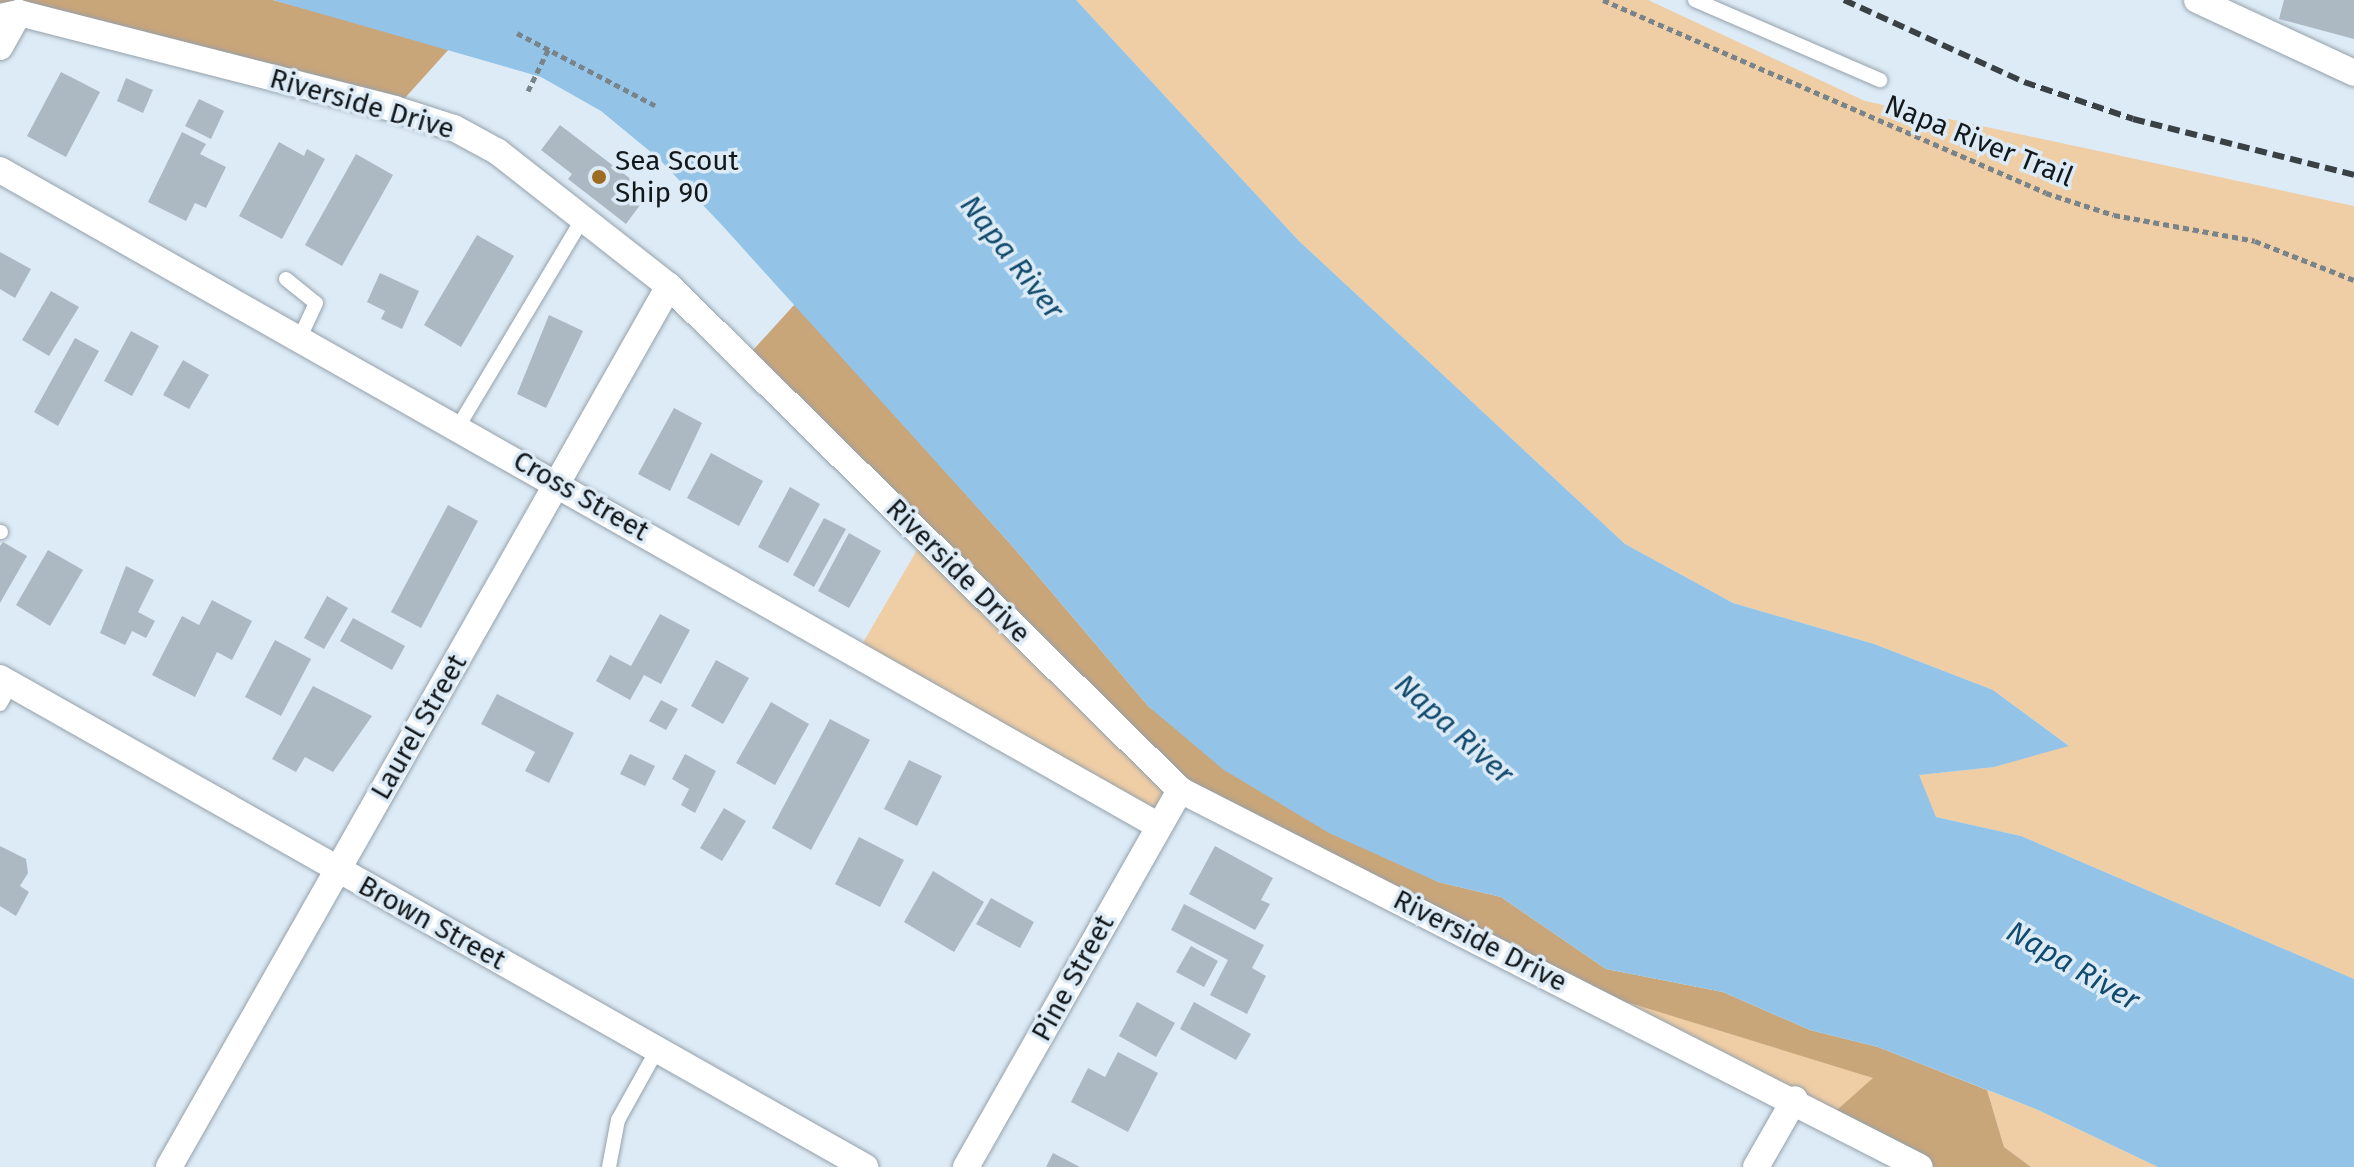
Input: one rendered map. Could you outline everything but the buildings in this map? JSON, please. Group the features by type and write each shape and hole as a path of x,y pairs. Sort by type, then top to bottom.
{"street":[{"path":"2197,0 2354,73"},
{"path":"0,47 10,15"},
{"name":"Riverside Drive","path":"10,15 454,128 498,152 669,286 1180,790 1795,1099 1920,1167"},
{"name":"Cross Street","path":"0,170 558,483 1159,826"},
{"name":"Laurel Street","path":"169,1167 669,286"},
{"name":"Brown Street","path":"4,689 338,870 865,1167"},
{"name":"Pine Street","path":"966,1167 1180,790"},
{"path":"1756,1167 1795,1099"}],"lane":[{"path":"1695,0 1880,80"},
{"path":"458,427 583,218"},
{"path":"286,279 316,303 300,338"},
{"path":"609,1167 618,1120 657,1050"}],"path":[{"name":"Napa River Trail","path":"1603,0 2046,193 2114,215 2255,241 2354,280"},
{"path":"517,33 658,107"},
{"path":"528,91 548,50"}],"shaded area":[{"path":"0,0 273,0 450,48 395,109 0,17"},
{"path":"1076,0 1648,0 1865,101 2354,206 2354,979 2021,836 1936,817 1918,775 1994,767 2068,745 1993,690 1874,644 1733,603 1625,544 1299,241"},
{"path":"795,304 1014,548 1149,707 1176,727 1438,882 1501,897 1606,969 1723,992 1810,1030 1878,1047 1987,1090 2004,1147 2031,1167 1920,1167 1829,1117 1873,1078 1565,983 1180,790 744,360"},
{"path":"924,538 1180,790 1159,826 857,653"},
{"path":"1565,983 1813,1059 1874,1078 1829,1117"},
{"path":"1987,1090 2036,1109 2158,1167 2031,1167 2004,1147"}],"water":[{"name":"Napa River","path":"273,0 1076,0 1299,241 1625,544 1733,603 1874,644 1993,690 2069,746 1994,767 1919,775 1936,817 2021,836 2354,979 2354,1167 2158,1167 2036,1109 1878,1047 1810,1030 1723,992 1606,969 1501,897 1438,882 1329,833 1224,770 1149,707 1014,548 720,223 658,158 601,111 541,77"}],"railway":[{"path":"1844,0 2024,82 2133,119 2354,175"}],"place":[{"name":"Sea Scout Ship 90","path":"599,177"}]}
